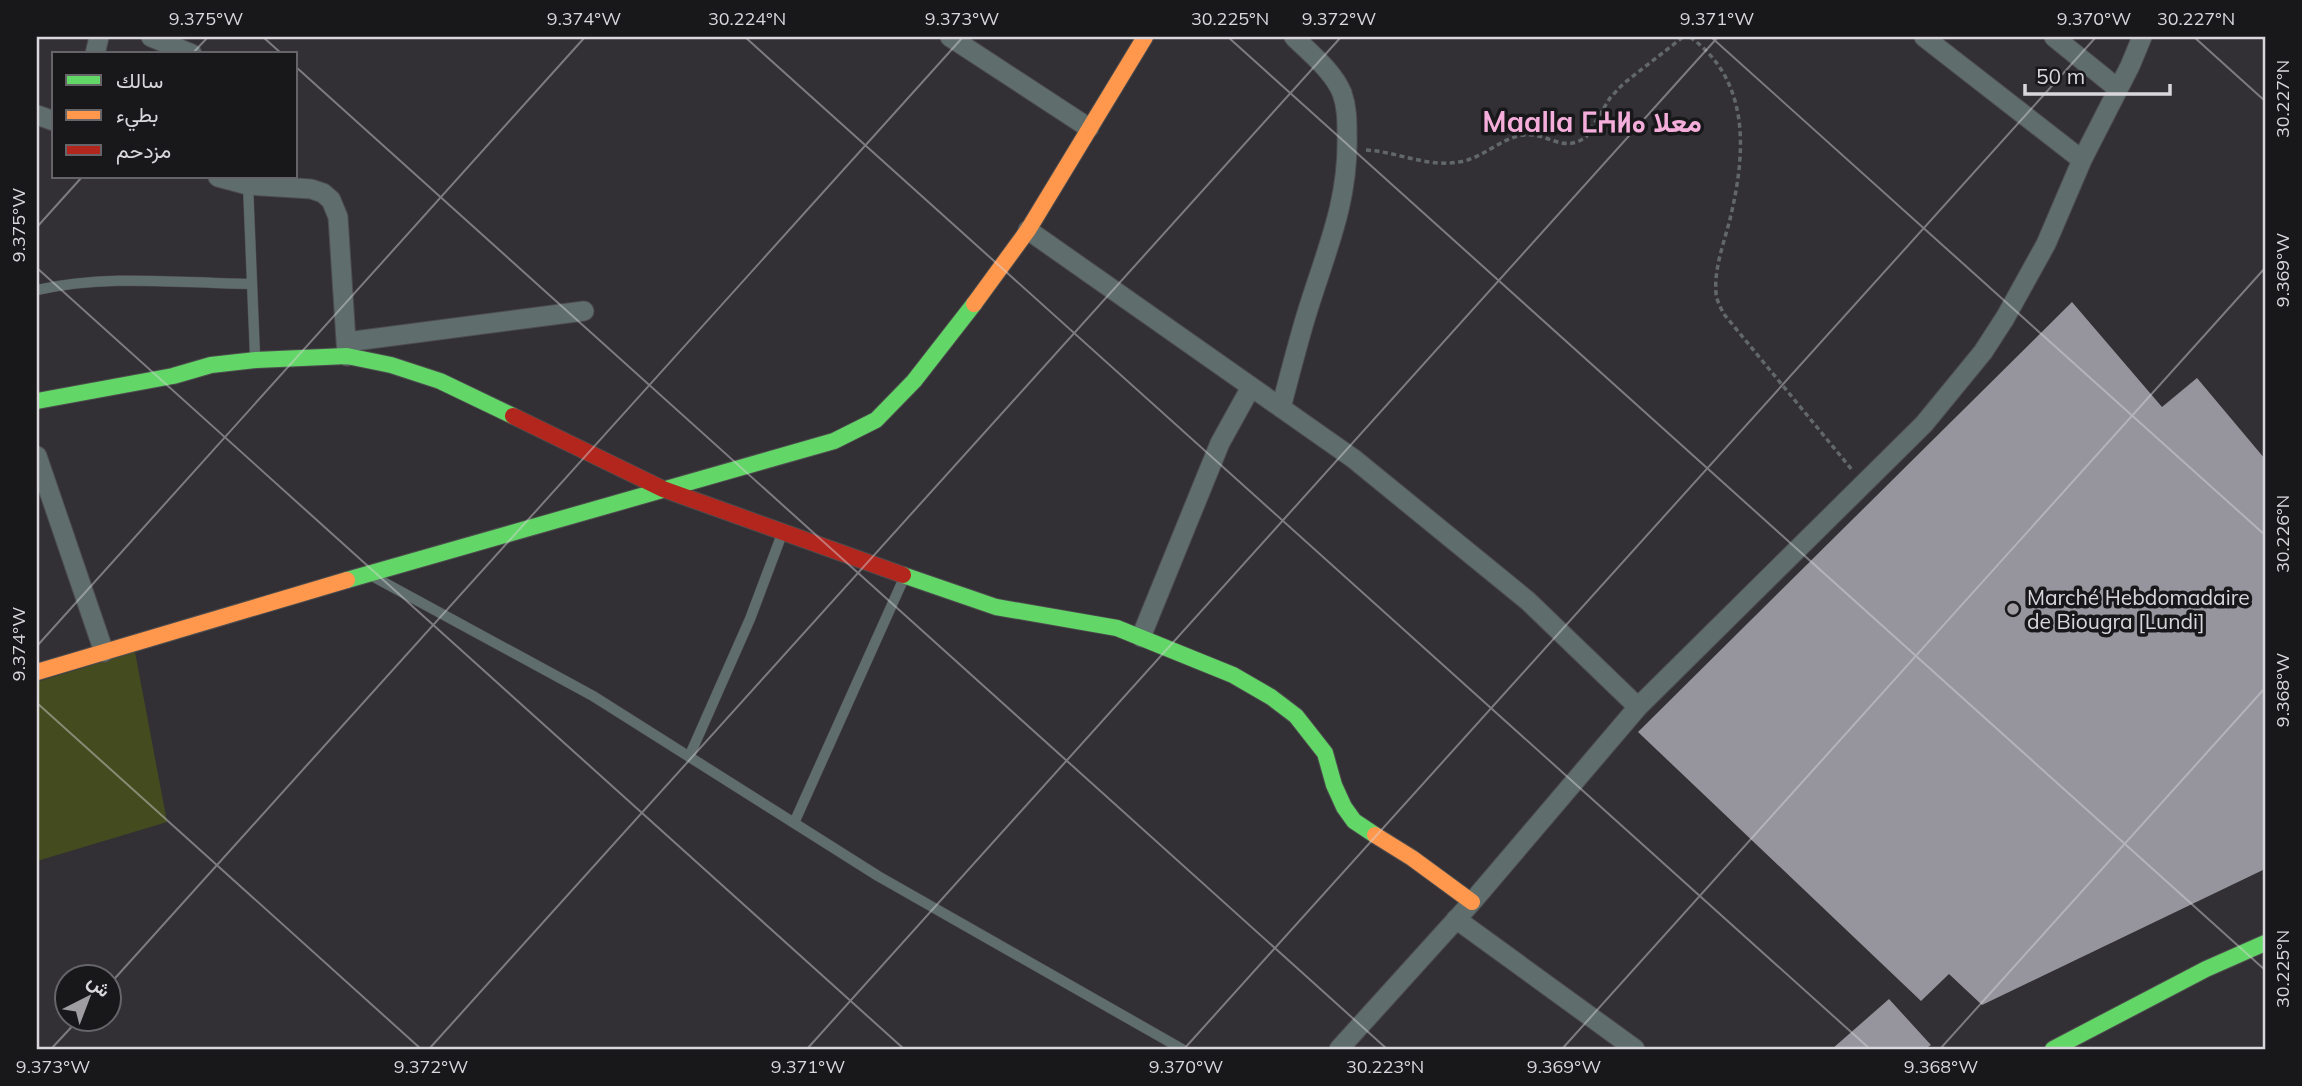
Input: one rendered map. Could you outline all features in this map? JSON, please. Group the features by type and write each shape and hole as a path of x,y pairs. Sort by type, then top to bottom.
{"street":[{"path":"150,37 187,52"},
{"path":"950,37 1088,128"},
{"path":"37,672 367,574 834,441 876,421 914,381 1028,230 1144,37"},
{"path":"1280,408 1307,315 1335,234 1346,181 1348,148 1347,110 1341,92 1315,57 1294,37"},
{"path":"1924,37 2082,160"},
{"path":"2054,37 2118,88"},
{"path":"1339,1049 1472,902 1638,707 1924,424 1983,352 2039,259 2082,160 2142,37"},
{"path":"222,178 248,185 310,189 323,193 331,200 338,217 347,349"},
{"path":"1028,230 1354,459 1528,601 1638,707"},
{"path":"37,401 173,376 211,365 347,349 584,311"},
{"path":"347,349 440,381 663,489 996,607 1117,628 1233,675 1271,697 1296,716 1325,753 1343,807 1354,821 1412,858 1472,902"},
{"path":"1141,637 1220,443 1251,387"},
{"path":"37,456 104,652"},
{"path":"1456,919 1635,1049"},
{"path":"2053,1049 2206,969 2265,943"}],"lane":[{"path":"248,185 256,360"},
{"path":"37,290 67,283 132,278 251,284"},
{"path":"689,757 750,619 782,532"},
{"path":"367,574 593,696 878,876 1182,1049"},
{"path":"794,824 906,575"}],"path":[{"path":"1348,148 1373,150 1416,162 1435,163 1464,161 1520,135 1534,134 1561,144 1580,141 1586,137 1610,98 1623,84 1683,37"},
{"path":"1690,37 1718,63 1733,93 1740,120 1742,150 1719,261 1716,295 1723,313 1787,394 1864,483"}],"green space":[{"path":"135,652 167,822 37,861 37,682"}],"building":[{"name":"Marché Hebdomadaire de Biougra [Lundi]","path":"2072,302 2162,407 2197,378 2265,459 2265,869 1982,1005 1949,974 1921,1001 1638,732"},
{"path":"1889,999 1931,1045 1925,1049 1832,1049"}],"traffic: fast":[{"path":"347,580 834,441 876,420 914,381 974,304"},
{"path":"37,401 173,376 211,365 347,356 391,365 440,381 513,416"},
{"path":"903,575 996,607 1117,628 1233,675 1271,697 1296,716 1325,753 1334,785 1344,807 1354,821 1375,835"},
{"path":"2053,1049 2206,969 2265,943"}],"traffic: slow":[{"path":"974,304 1028,230 1145,37"},
{"path":"37,672 347,580"},
{"path":"1375,835 1412,858 1472,902"}],"traffic: jam":[{"path":"513,416 663,489 903,575"}],"place":[{"name":"Marché Hebdomadaire de Biougra [Lundi]","path":"2013,609"}],"district":[{"name":"Maalla ⵎⵄⵍⴰ معلا","path":"1592,121"}]}
